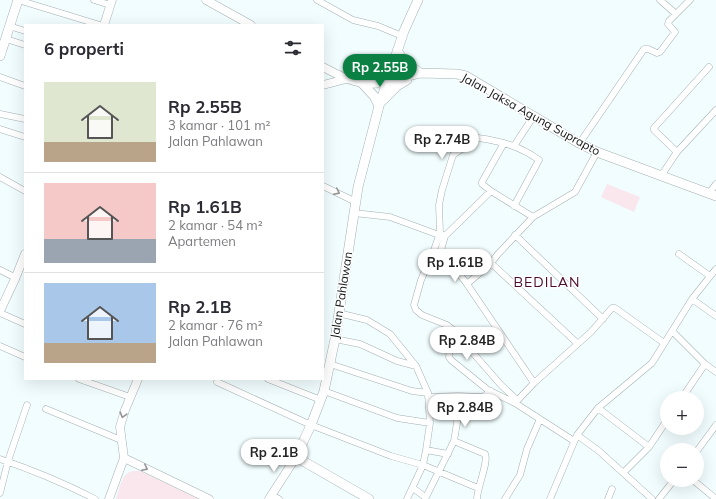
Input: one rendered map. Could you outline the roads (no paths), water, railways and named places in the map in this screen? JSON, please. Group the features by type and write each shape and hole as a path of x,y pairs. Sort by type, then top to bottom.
{"main road":[{"path":"0,56 18,0"},
{"path":"362,83 377,81 383,77 397,51 418,0"},
{"path":"362,83 374,96 379,106 397,86 420,72 405,62 397,51"},
{"name":"Jalan Pahlawan","path":"296,457 311,425 322,396 330,364 358,187 379,106 397,51"},
{"name":"Jalan Jaksa Agung Suprapto","path":"387,82 420,72 457,74 466,76 579,144 661,176 713,194"},
{"path":"296,457 368,499"}],"street":[{"path":"18,0 97,24"},
{"path":"94,0 111,2 104,24"},
{"path":"206,0 249,24"},
{"path":"316,0 353,20 378,26 402,36"},
{"path":"654,0 658,2 660,0 676,14"},
{"path":"579,144 644,49 648,49 659,54 675,32 675,30 668,24 690,0"},
{"path":"9,26 24,30"},
{"path":"6,40 24,45"},
{"path":"324,67 346,79 362,83 376,84 387,82"},
{"path":"677,152 654,130 654,128 709,67"},
{"path":"0,77 24,86"},
{"path":"324,85 346,79"},
{"path":"661,176 677,152 716,110"},
{"path":"0,114 24,119"},
{"path":"514,146 533,117"},
{"path":"0,129 24,137"},
{"path":"514,206 538,160 504,142 478,138 453,155 439,205 441,250 467,284 534,383"},
{"path":"504,142 482,184 490,191 533,217"},
{"path":"467,284 491,263 533,217 575,192 597,152"},
{"path":"0,177 24,191"},
{"path":"713,194 716,184"},
{"path":"324,186 356,202"},
{"path":"490,191 441,235 421,280 414,305 416,310 422,315 447,324 516,401 540,419 599,451 624,472 652,499"},
{"path":"354,213 390,217 441,235"},
{"path":"515,235 603,319"},
{"path":"679,254 710,276"},
{"path":"24,259 22,270 3,296 0,312 24,324"},
{"path":"491,263 577,343"},
{"path":"550,499 575,438 598,408 652,363 692,299 716,269"},
{"path":"0,270 16,278"},
{"path":"692,299 716,316"},
{"path":"516,401 603,319 612,308 616,308 664,343"},
{"path":"338,313 367,320 388,332 416,366 428,395 430,424 426,450 422,465 407,499"},
{"path":"452,329 450,358 488,390 516,401"},
{"path":"672,330 705,364 716,372"},
{"path":"335,339 360,344 397,361 416,366"},
{"path":"0,346 24,357"},
{"path":"330,364 428,395 483,397 491,391"},
{"path":"687,391 705,364"},
{"path":"82,380 130,397"},
{"path":"109,499 124,458 120,427 124,410 138,380"},
{"path":"271,380 397,418 430,424"},
{"path":"217,382 311,425 391,456 422,465 478,488"},
{"path":"413,488 425,498 454,442 457,423 458,396"},
{"path":"0,493 8,462 27,405"},
{"path":"598,408 648,447"},
{"path":"46,409 121,440"},
{"path":"505,499 520,475 527,449 540,419"},
{"path":"703,443 716,425"},
{"path":"624,472 648,447 660,430"},
{"path":"454,442 487,456 487,461 478,488 477,499"},
{"path":"426,450 448,454"},
{"name":"Jalan Pahlawan","path":"273,498 296,457"},
{"path":"124,458 209,499"},
{"path":"0,459 63,482 95,499"},
{"path":"659,499 668,487"},
{"path":"702,487 716,497"},
{"path":"608,499 612,489"}],"district":[{"name":"BEDILAN","path":"547,282"}]}
